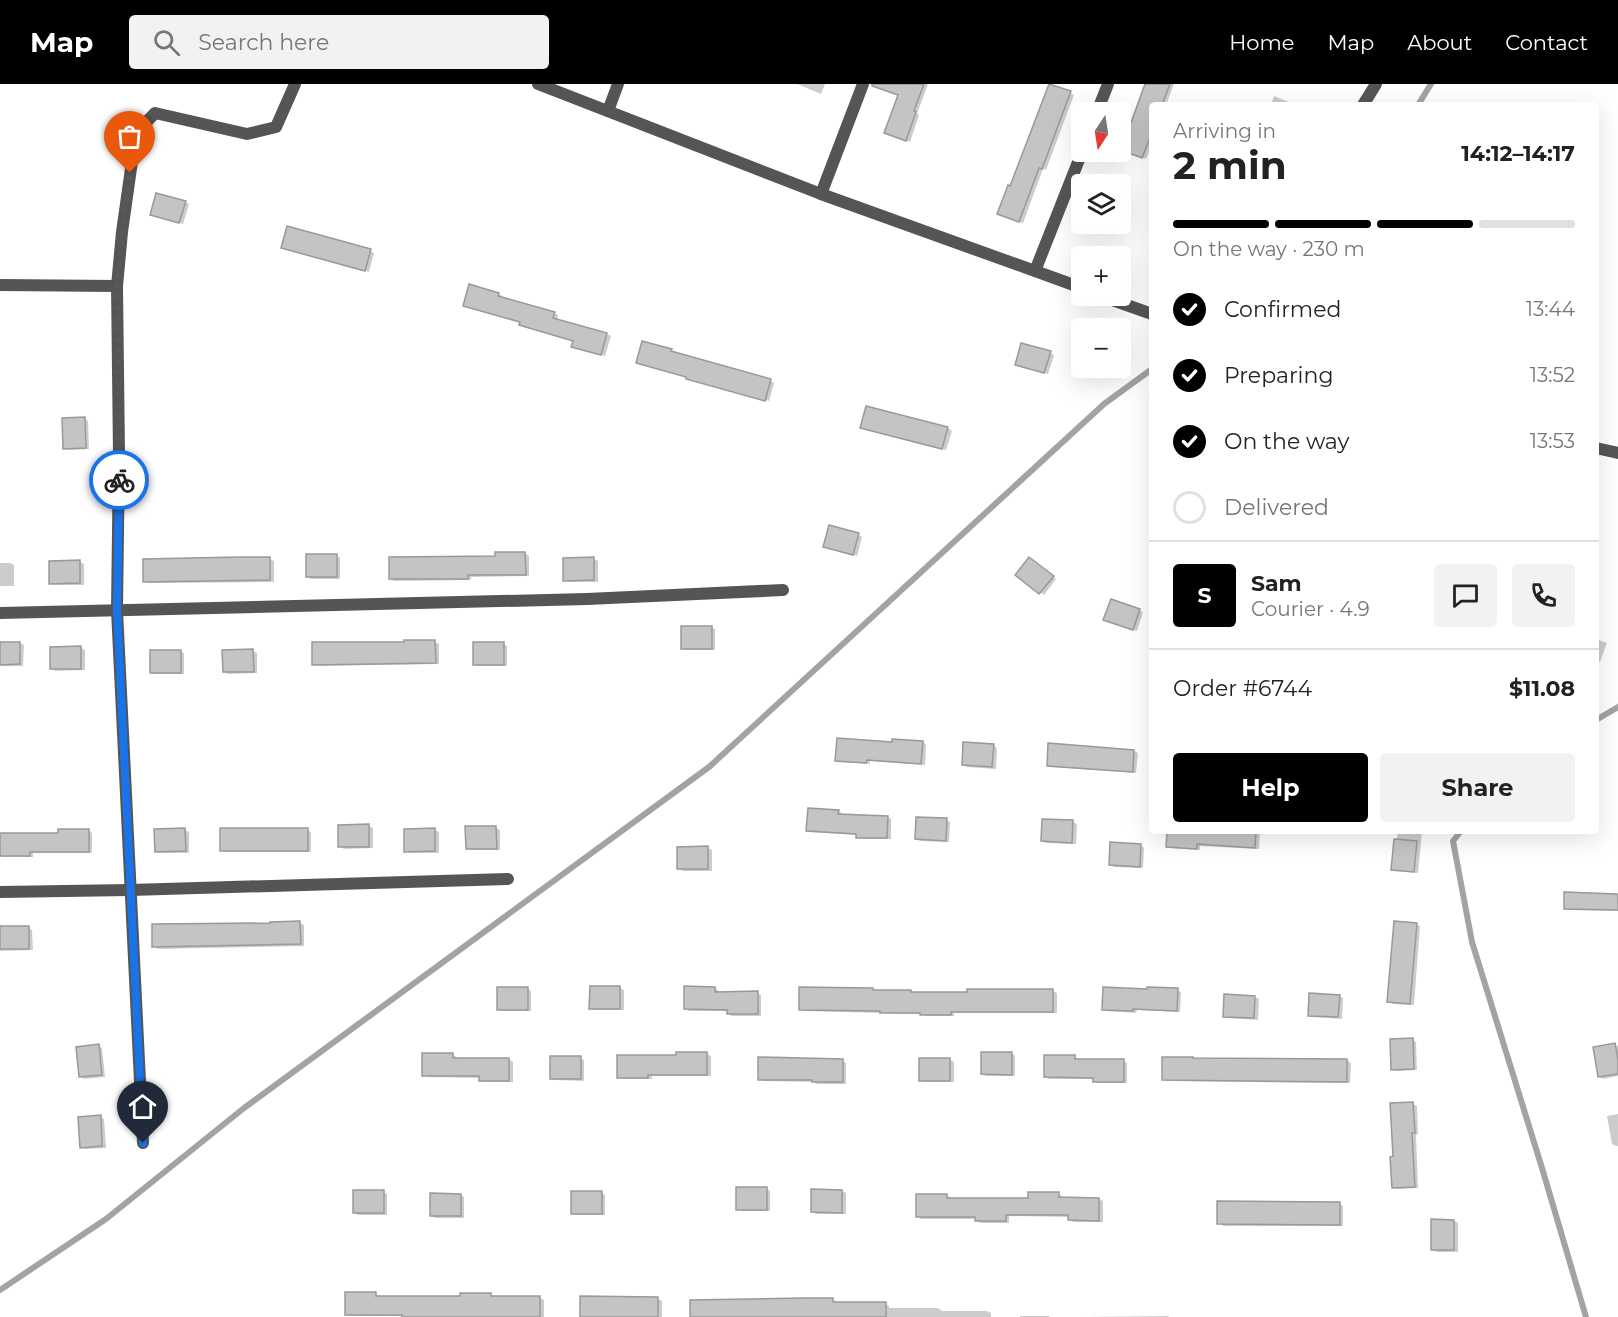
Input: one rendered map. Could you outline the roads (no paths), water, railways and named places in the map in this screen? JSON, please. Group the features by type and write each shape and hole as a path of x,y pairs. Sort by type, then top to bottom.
{"street":[{"path":"143,1143 117,610 119,454 117,286 136,133 155,113 247,134 276,127 295,84"},
{"path":"538,84 821,194 1071,284"},
{"path":"608,111 618,84"},
{"path":"821,194 863,84"},
{"path":"1101,102 1108,84"},
{"path":"1365,102 1376,84"},
{"path":"1035,271 1078,162"},
{"path":"0,285 117,286"},
{"path":"1129,306 1149,313"},
{"path":"1599,449 1618,453"},
{"path":"0,613 587,599 783,590"},
{"path":"0,892 508,879"}],"waterway":[{"path":"1420,102 1431,84"},
{"path":"0,1290 106,1219 244,1108 709,767 1104,404 1149,371"},
{"path":"1599,718 1618,707"},
{"path":"1459,834 1453,841 1472,942 1586,1317"}]}
